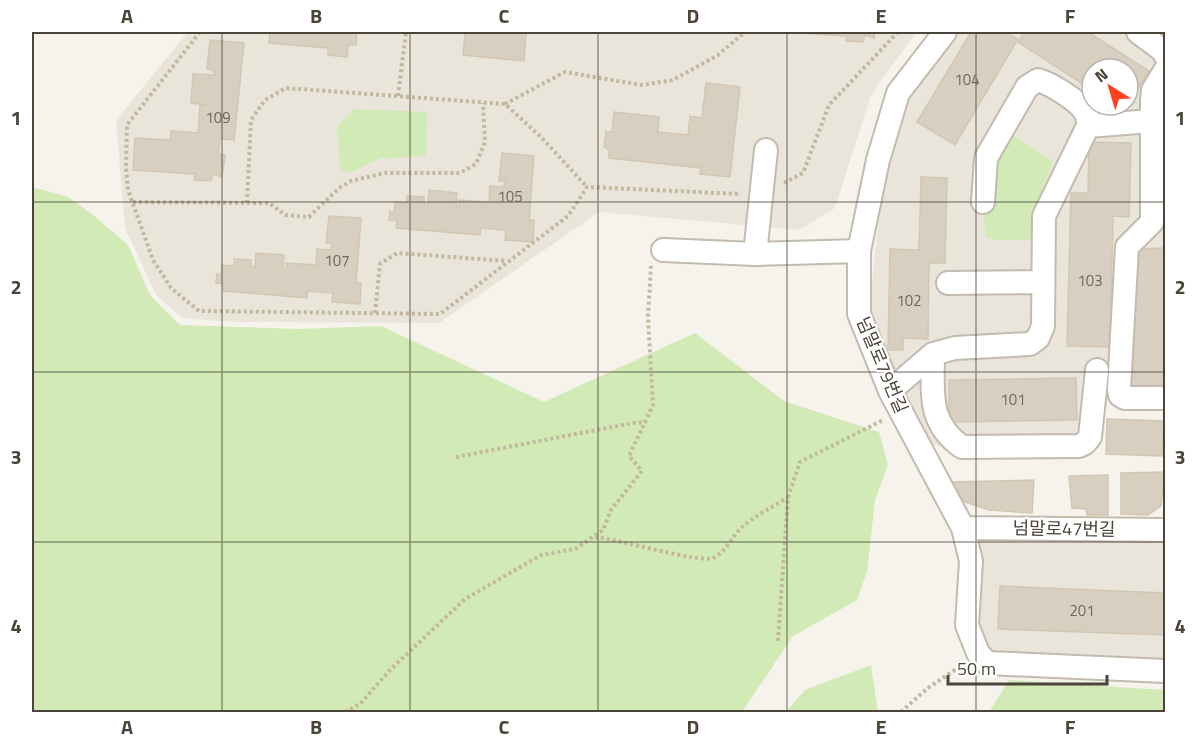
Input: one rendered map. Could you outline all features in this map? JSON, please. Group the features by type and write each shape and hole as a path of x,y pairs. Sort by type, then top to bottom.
{"lane":[{"name":"넘말로79번길","path":"945,32 898,93 878,160 859,251 859,315 895,401 963,528 971,561 967,625 983,658"},
{"path":"1138,32 1162,50 1166,56"},
{"path":"1166,69 1153,90 1158,121 1152,222 1127,247 1119,389 1120,395 1125,398 1166,398"},
{"path":"895,401 933,354 955,348 1030,344 1038,338 1043,326 1044,216 1088,126 1088,117 1084,109 1047,82 1038,80 1027,87 986,158 983,202"},
{"path":"1088,126 1158,121"},
{"path":"755,254 766,150"},
{"path":"663,250 755,254 859,251"},
{"path":"948,284 1043,282"},
{"path":"933,354 933,408 948,437 962,447 1079,446 1085,443 1090,438 1097,370"},
{"name":"넘말로47번길","path":"963,528 1166,530"},
{"path":"983,658 1166,670"}],"path":[{"path":"200,32 127,125 126,167 128,190 153,260 171,288 199,311 440,314 568,216 586,187"},
{"path":"398,96 406,32"},
{"path":"247,203 251,120 265,100 286,88 505,104 565,72 642,85 673,80 718,55 745,32"},
{"path":"505,104 542,138 586,187 761,195 803,173 829,105 897,32"},
{"path":"133,202 269,203 285,215 309,217 339,188 351,181 385,173 460,173 476,164 485,142 483,103"},
{"path":"345,712 360,704 390,670 465,599 541,555 575,549 603,530 611,510 642,471 629,456 653,405 648,317 651,263 663,250"},
{"path":"375,313 380,264 397,253 507,261"},
{"path":"778,641 788,497 800,462 895,401"},
{"path":"456,457 646,422"},
{"path":"593,537 615,539 705,559 723,551 742,527 788,497"},
{"path":"902,712 928,688 983,658"}],"shaded area":[{"path":"188,32 916,32 871,95 835,208 799,230 599,212 439,323 231,322 182,318 156,295 125,228 116,120"},
{"path":"951,32 1165,32 1165,398 1094,399 1090,437 962,447 918,445 869,311 889,154 910,93"},
{"path":"963,528 1165,530 1165,670 978,653"}],"green space":[{"path":"354,109 427,112 426,156 381,158 350,173 340,169 337,126"},
{"path":"1003,129 1053,161 1036,205 1035,240 995,240 986,237 983,202"},
{"path":"32,188 68,197 128,245 150,295 180,325 298,329 381,326 544,402 695,333 784,401 879,432 888,465 875,500 867,572 857,600 793,636 742,712 32,712"},
{"path":"871,665 878,712 786,712 805,690"},
{"path":"1009,680 1165,690 1165,712 989,712"}],"building":[{"path":"270,32 357,32 356,45 348,45 347,57 328,55 328,48 269,43"},
{"path":"465,32 526,34 524,61 463,55"},
{"path":"784,32 875,32 874,38 865,35 863,42 846,41 846,36"},
{"path":"971,32 1005,32 1018,39 955,145 917,122"},
{"path":"1024,32 1088,32 1127,57 1080,57 1080,82 1018,42"},
{"path":"210,40 244,43 234,140 220,139 218,154 225,155 222,177 213,174 211,181 194,180 195,174 133,170 135,138 170,140 171,131 198,133 200,105 207,105 191,103 193,74 215,75 213,70 207,69"},
{"path":"1140,65 1149,71 1140,85"},
{"path":"706,83 740,87 730,177 700,174 701,168 609,158 609,150 604,147 606,132 612,132 614,112 659,117 658,132 688,135 690,116 702,118"},
{"path":"1089,142 1131,143 1129,217 1113,216 1110,347 1067,346 1071,193 1088,193"},
{"path":"502,153 534,156 529,220 534,220 533,242 505,240 506,230 481,228 480,235 396,228 397,221 389,220 390,212 394,212 395,202 407,203 407,196 424,197 424,204 428,204 429,190 457,193 456,206 459,206 459,200 489,202 490,186 504,187 505,181 499,181"},
{"path":"921,177 947,178 945,263 929,263 928,339 903,338 903,350 888,350 890,249 919,250"},
{"path":"329,216 361,218 356,283 361,283 360,304 332,302 333,293 308,291 307,298 223,291 224,284 216,283 217,274 221,275 222,265 234,266 234,259 251,260 251,266 255,267 256,253 284,255 283,269 286,269 286,263 316,265 317,249 331,250 332,244 326,243"},
{"path":"1164,248 1166,390 1134,390 1130,385 1133,254 1141,249"},
{"path":"1076,378 1077,420 949,422 949,380"},
{"path":"1107,419 1164,421 1162,456 1106,454"},
{"path":"1165,472 1161,506 1148,515 1121,514 1121,473"},
{"path":"1108,475 1108,515 1087,515 1086,509 1072,508 1069,476"},
{"path":"1034,480 1032,513 989,510 965,502 950,482"},
{"path":"1000,586 1166,593 1166,635 998,629"}]}
